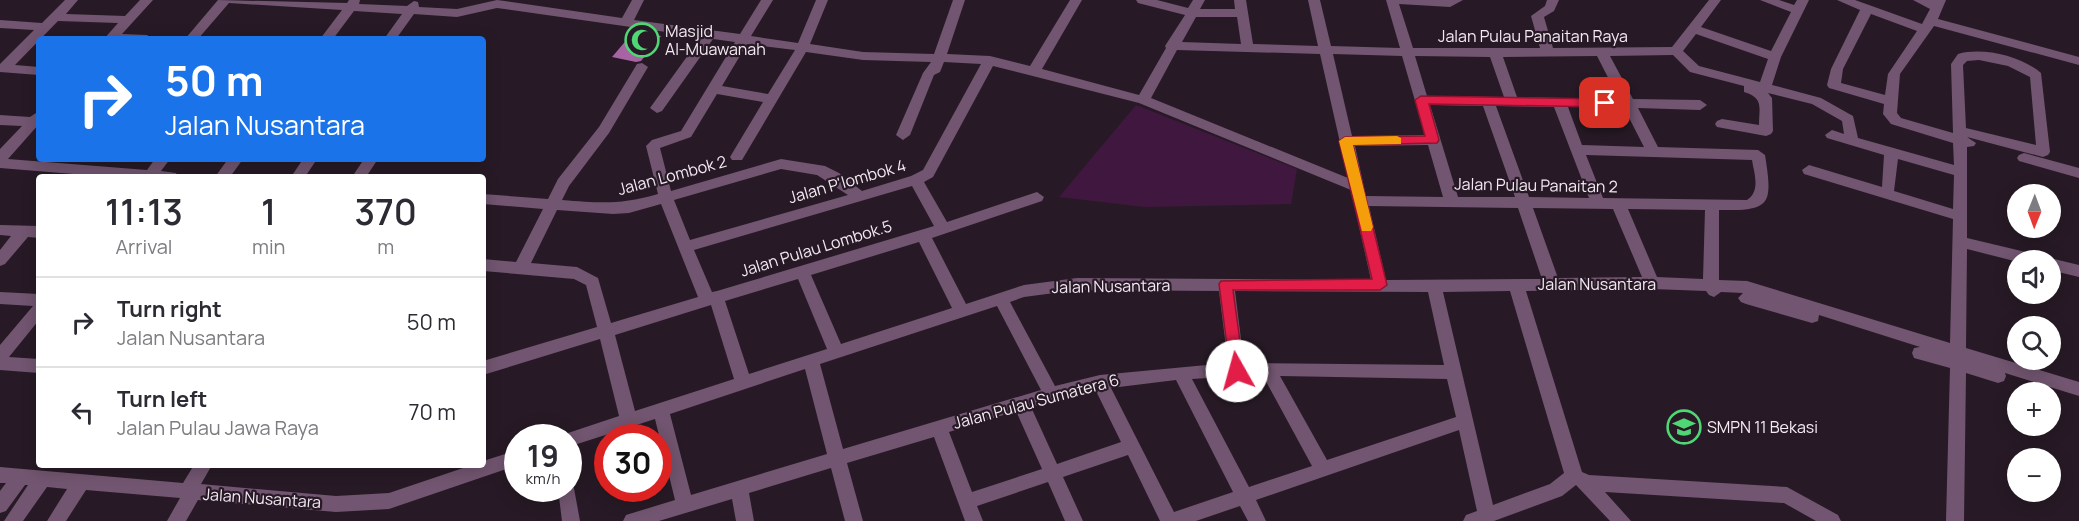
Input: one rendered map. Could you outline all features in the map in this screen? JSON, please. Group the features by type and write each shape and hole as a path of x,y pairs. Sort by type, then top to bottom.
{"street":[{"path":"1,68 72,0"},
{"path":"113,36 147,0"},
{"path":"194,36 225,0"},
{"path":"231,0 414,5 464,13 481,4 551,5 626,23 803,48 891,59 990,60 1143,100 1359,194"},
{"path":"626,23 638,0"},
{"path":"744,383 711,298 686,247 666,198 653,146 662,141 682,138 686,134 766,0"},
{"path":"737,157 770,99 803,48 822,0"},
{"path":"903,135 938,59 959,0"},
{"path":"1034,71 1076,0"},
{"path":"1142,0 1193,13 1241,7 1248,49"},
{"path":"1143,100 1199,0"},
{"path":"1314,0 1380,285"},
{"path":"1452,201 1392,0 1450,3 1456,0"},
{"path":"1548,53 1537,16 1550,8 1553,0"},
{"path":"1714,0 1676,51 1701,76 1760,92 1765,96 1766,131 1757,132 1722,124"},
{"path":"1764,88 1775,57 1800,5 1766,0"},
{"path":"1843,0 1927,25 2079,61"},
{"path":"1919,0 1939,3 1894,74 1890,114 1896,121 1961,136 2043,152 2036,76 2028,69 1978,55 1963,57 1957,64 1961,136 1961,172 1955,521"},
{"path":"328,36 352,3"},
{"path":"392,36 414,5"},
{"path":"1867,9 1837,69 1834,85 1891,101"},
{"path":"55,16 128,20"},
{"path":"0,24 44,27"},
{"path":"1694,29 1775,57"},
{"path":"657,108 710,35"},
{"name":"Jalan Pulau Panaitan Raya","path":"1172,46 1406,52 1676,51"},
{"path":"1495,52 1512,101"},
{"path":"1577,150 1653,151 1602,53"},
{"name":"Jalan P'lombok 4","path":"686,247 916,180 934,166 990,60"},
{"path":"521,268 551,204 572,170 604,130 642,67"},
{"path":"1,68 36,71"},
{"path":"1695,69 1816,101 1848,119 1852,141"},
{"path":"713,89 770,99"},
{"path":"1421,100 1700,105"},
{"path":"1488,101 1552,284"},
{"path":"1559,102 1598,204"},
{"path":"0,120 36,119"},
{"path":"0,158 36,119"},
{"path":"1832,135 1961,172"},
{"path":"1961,136 2079,173"},
{"path":"1345,141 1432,140"},
{"name":"Jalan Pulau Panaitan 2","path":"1359,194 1452,201 1598,204 1750,205 1760,199 1763,188 1758,155 1653,151"},
{"path":"1889,187 1891,151"},
{"path":"152,174 161,162"},
{"path":"224,174 234,162"},
{"path":"0,163 83,165 138,174"},
{"name":"Jalan Lombok 2","path":"486,199 613,209 666,198 780,164 820,170 834,177 860,197"},
{"path":"1809,170 1960,216"},
{"path":"916,180 943,229"},
{"name":"Jalan Pulau Lombok.5","path":"486,367 943,229 1037,197"},
{"path":"1618,203 1652,283"},
{"path":"1712,204 1712,287"},
{"path":"0,230 32,232"},
{"path":"0,260 32,232"},
{"path":"923,234 962,312"},
{"path":"1960,242 2007,253"},
{"path":"486,264 577,273 587,277 595,288 629,421"},
{"path":"2061,267 2079,271"},
{"path":"802,270 837,353"},
{"name":"Jalan Nusantara","path":"582,436 1001,299 1062,284 1434,286 1652,283 1712,287 1959,360 2079,400"},
{"path":"1226,284 1237,371"},
{"path":"1516,284 1580,479 1622,521"},
{"path":"1434,286 1466,421 1480,518 1580,479 1787,495 1832,521"},
{"path":"0,298 36,300"},
{"path":"1001,299 1051,394"},
{"path":"0,357 36,313"},
{"name":"Jalan Nusantara","path":"1959,360 2079,389"},
{"path":"811,361 855,521"},
{"path":"0,363 36,366"},
{"name":"Jalan Pulau Sumatera 6","path":"632,521 1051,394 1100,382 1152,374 1237,371 1454,372"},
{"path":"1269,371 1323,469"},
{"path":"1181,374 1257,521"},
{"path":"1100,382 1170,521 1466,421"},
{"path":"1021,404 1074,521"},
{"path":"661,411 685,504"},
{"path":"939,428 974,521"},
{"path":"966,502 1132,446"},
{"name":"Jalan Nusantara","path":"486,468 504,462"},
{"path":"176,521 202,468"},
{"name":"Jalan Nusantara","path":"0,475 336,504 375,503 404,496 486,468"},
{"path":"0,506 21,477"},
{"path":"13,521 42,479"},
{"path":"56,521 81,483"},
{"path":"739,489 745,521"},
{"path":"569,502 571,521"}],"shaded area":[{"path":"1136,105 1297,169 1291,204 1144,207 1059,197"}],"building":[{"path":"635,30 661,36 641,61 612,57"}],"slow traffic":[{"path":"1367,227 1345,141 1397,141"}],"place":[{"name":"Masjid Al-Muawanah","path":"642,40"},
{"name":"SMPN 11 Bekasi","path":"1684,427"}],"route":[{"path":"1237,371 1226,284 1380,285 1345,141 1432,140 1421,100 1605,103"}]}
